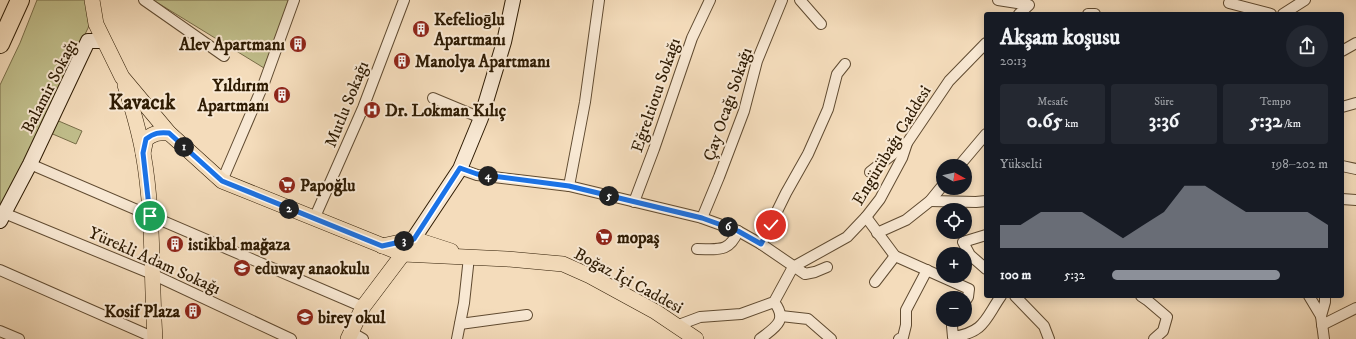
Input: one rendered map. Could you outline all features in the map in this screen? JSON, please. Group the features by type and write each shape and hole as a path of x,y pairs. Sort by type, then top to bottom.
{"highway":[{"path":"0,44 20,0"}],"main road":[{"path":"92,0 96,24 122,77 143,153 150,216 156,339"},
{"path":"100,0 105,25 104,41"},
{"name":"Boğaz İçi Caddesi","path":"122,77 169,133 222,181 404,254 507,258 563,264 590,276 656,312 696,339"},
{"path":"143,153 146,139 153,133 169,133"},
{"path":"382,246 414,239 469,257"},
{"path":"354,337 363,307 404,254"}],"street":[{"path":"144,0 224,56"},
{"path":"222,181 264,83 294,0"},
{"name":"Mutlu Sokağı","path":"314,219 363,108 404,0"},
{"path":"404,254 460,168 482,118 504,42 513,0"},
{"path":"569,186 585,102 599,0"},
{"name":"Eğreltiotu Sokağı","path":"634,202 692,38 710,0"},
{"name":"Çay Ocağı Sokağı","path":"702,218 744,111 757,61 782,0"},
{"path":"800,0 821,24"},
{"path":"1002,0 1029,5 1021,12"},
{"path":"1286,12 1305,0"},
{"path":"1229,3 1263,12"},
{"name":"Balamir Sokağı","path":"2,217 30,164 88,42 104,41"},
{"path":"1344,49 1356,43"},
{"name":"Engürübağı Caddesi","path":"793,266 847,237 866,217 880,199 902,158 907,143 949,81 984,45"},
{"path":"761,244 786,193 808,154 828,110 837,74 845,64"},
{"path":"434,98 482,118"},
{"path":"1344,106 1356,103"},
{"path":"965,159 984,136"},
{"path":"870,172 907,143"},
{"path":"30,164 363,307"},
{"path":"1344,166 1356,169"},
{"path":"460,168 477,174 569,186 702,218 738,231 761,244 805,274 827,267"},
{"path":"877,233 906,220 930,201 936,194"},
{"path":"1344,199 1356,200"},
{"path":"930,201 984,201"},
{"name":"Yürekli Adam Sokağı","path":"2,217 152,274 292,339"},
{"path":"866,217 895,256 969,289 969,291"},
{"path":"697,249 726,248 734,241 738,231"},
{"path":"984,236 963,242 970,255 984,267"},
{"path":"875,282 895,256"},
{"path":"457,339 469,257"},
{"path":"676,326 700,317 741,314 774,302 793,266"},
{"path":"0,270 156,339"},
{"path":"899,339 903,337 906,325 906,310 927,270"},
{"path":"952,327 951,338 963,335 981,326 1000,298"},
{"path":"1017,298 1044,326 1049,339"},
{"path":"1144,298 1167,317 1163,331 1154,339"},
{"path":"1310,298 1321,320 1324,339"},
{"path":"1321,320 1325,298"},
{"path":"760,339 778,326 781,316 779,309 774,302"},
{"path":"1321,320 1356,308"},
{"path":"460,324 528,314"},
{"path":"781,316 808,319 830,339"},
{"path":"0,331 19,339"}],"shaded area":[{"path":"37,0 86,0 89,26 0,210 0,85 20,43"},
{"path":"153,0 290,0 264,68"},
{"path":"54,119 82,131 76,144 48,132"}],"place":[{"name":"Kefelioḡlu Apartmanı","path":"421,29"},
{"name":"Alev Apartmanı","path":"298,44"},
{"name":"Manolya Apartmanı","path":"402,61"},
{"name":"Yıldırım Apartmanı","path":"282,95"},
{"name":"Dr. Lokman Kılıç","path":"372,110"},
{"name":"Papoğlu","path":"287,185"},
{"name":"mopaş","path":"604,237"},
{"name":"istikbal mağaza","path":"175,244"},
{"name":"eduway anaokulu","path":"242,268"},
{"name":"Kosif Plaza","path":"193,311"},
{"name":"birey okul","path":"305,317"}],"district":[{"name":"Kavacık","path":"142,102"}],"route":[{"path":"150,216 143,153 146,139 153,133 161,132 169,133 222,181 382,246 414,239 460,168 477,174 569,186 702,218 738,231 761,244 771,225"}]}
